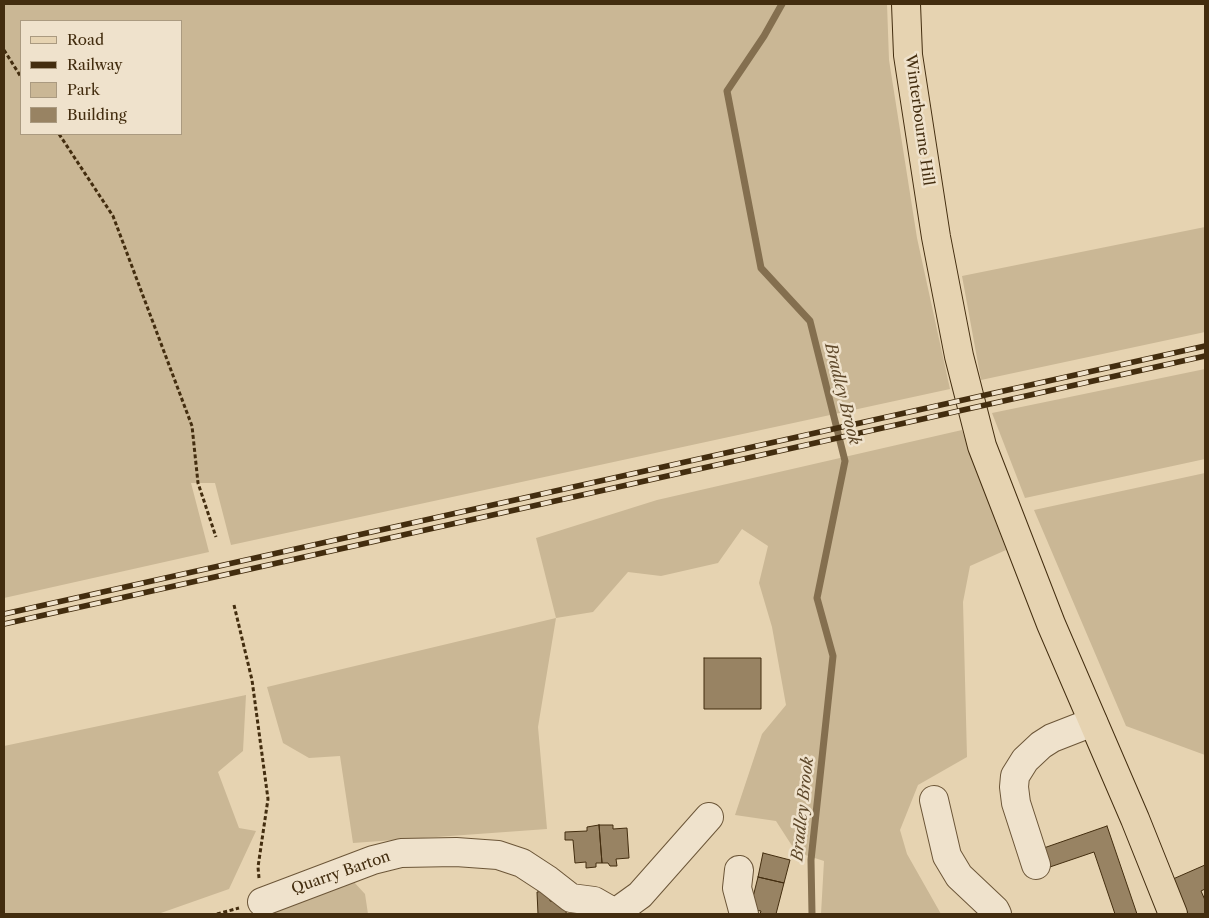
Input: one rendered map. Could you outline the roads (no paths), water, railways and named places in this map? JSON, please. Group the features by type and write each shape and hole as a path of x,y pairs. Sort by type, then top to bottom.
{"main road":[{"name":"Winterbourne Hill","path":"906,4 908,55 936,237 959,356 982,446 1051,624 1135,819 1173,914"}],"street":[{"path":"1036,865 1016,803 1015,776 1025,760 1041,745 1052,738 1093,722"},
{"path":"934,800 946,856 959,876 997,914"},
{"name":"Quarry Barton","path":"262,902 373,860 401,853 456,852 498,855 522,863 571,898 594,901 615,914 640,895 709,816"},
{"path":"739,870 737,888 744,914"}],"waterway":[{"name":"Bradley Brook","path":"782,4 764,36 727,91 761,268 810,321 845,461 817,598 833,656 811,860 812,914"}],"railway":[{"path":"4,614 1205,346"},
{"path":"4,624 1205,356"}]}
